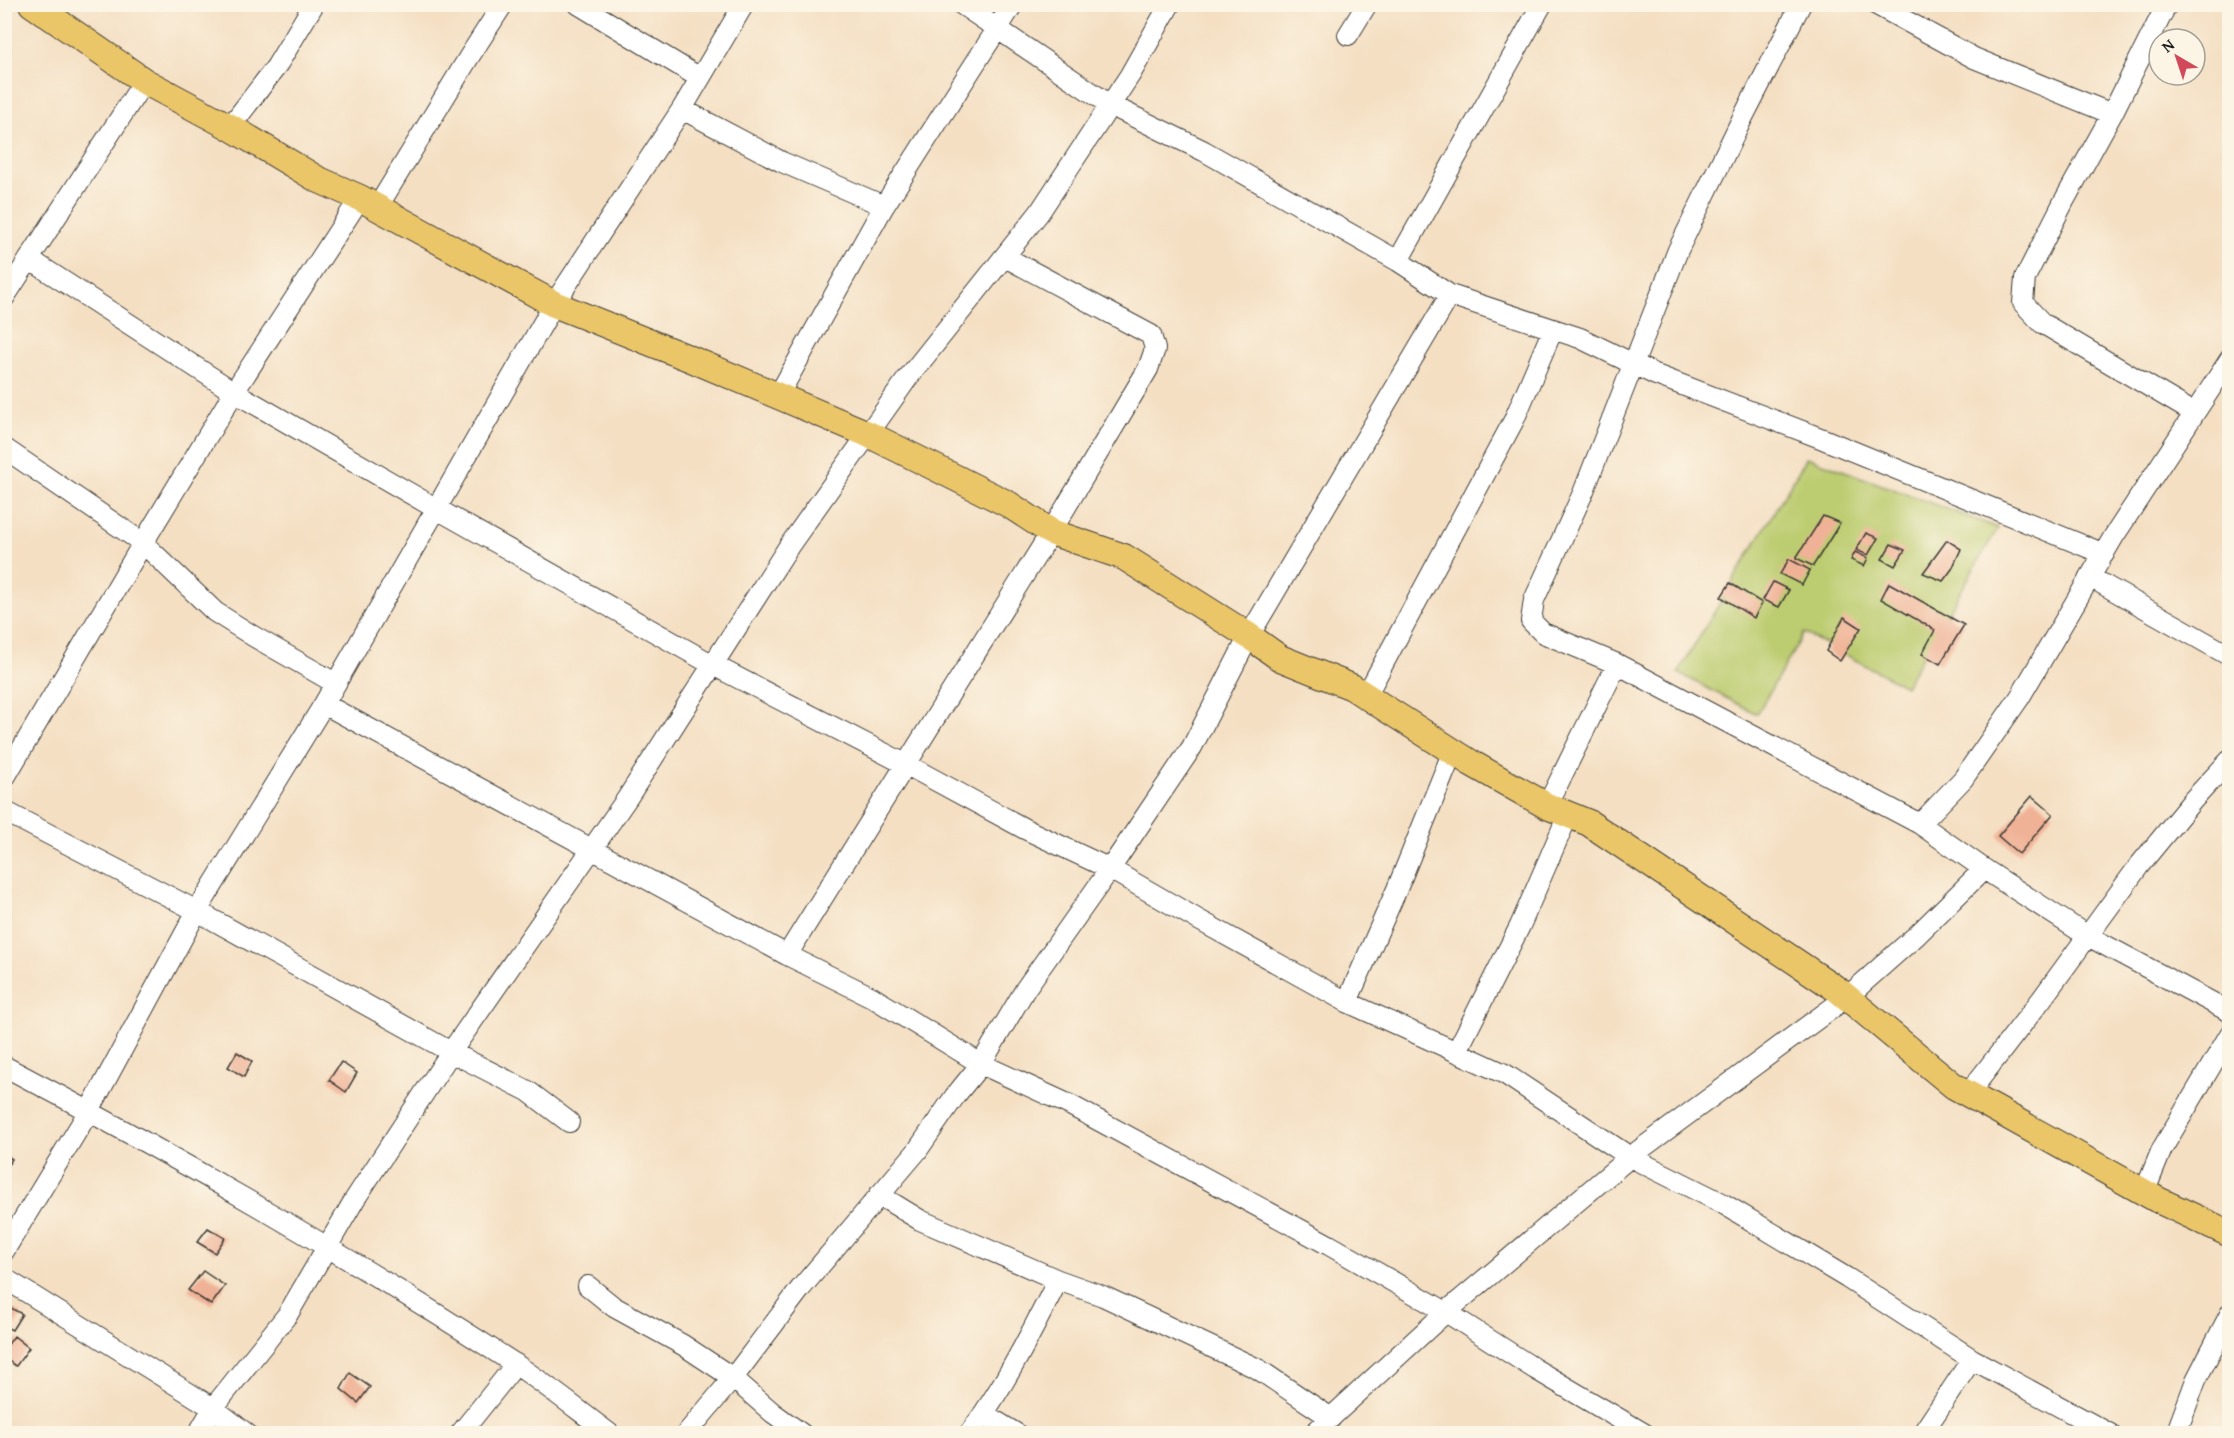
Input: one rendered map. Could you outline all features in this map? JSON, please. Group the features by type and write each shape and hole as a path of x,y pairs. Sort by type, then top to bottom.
{"main road":[{"path":"32,4 144,81 230,127 317,179 369,203 554,304 868,434 1008,504 1052,532 1124,557 1280,658 1352,687 1453,751 1558,811 1589,823 1847,997 1954,1086 2145,1193 2229,1234"}],"street":[{"path":"230,127 276,67 314,4"},
{"path":"4,779 234,392 369,203 503,4"},
{"path":"578,4 700,78"},
{"path":"4,1251 89,1111 197,911 324,704 554,304 682,109 744,4"},
{"path":"961,4 1110,105 1204,151 1398,261 1450,295 1580,338 1656,375 1834,443 2104,554"},
{"path":"778,396 884,206 1013,4"},
{"path":"198,1434 213,1408 288,1314 356,1199 451,1052 628,797 789,546 907,379 1040,213 1130,75 1170,4"},
{"path":"1348,35 1367,4"},
{"path":"1398,261 1542,4"},
{"path":"1801,4 1678,250 1583,493 1534,600 1531,621 1543,633 1617,664 1920,824 1984,869 2086,935 2229,1012"},
{"path":"1875,4 1974,58 2112,114"},
{"path":"2167,4 2025,278 2023,303 2042,323 2194,413"},
{"path":"4,298 144,81"},
{"path":"682,109 782,162 884,206"},
{"path":"786,955 1052,532 1148,369 1155,349 1151,335 1005,257"},
{"path":"28,260 234,392 713,665 1025,829 1110,869 1347,1002 1505,1074 1630,1156 1722,1203 1847,1278 1972,1359 2110,1434"},
{"path":"686,1434 733,1378 801,1288 917,1151 955,1096 981,1064 1026,988 1192,747 1249,636 1450,295"},
{"path":"1366,696 1514,420 1553,329"},
{"path":"1920,824 1963,779 2020,697 2104,554 2229,359"},
{"path":"4,448 143,543 215,612 335,683"},
{"path":"2090,577 2229,656"},
{"path":"1457,1051 1520,926 1558,811 1617,664"},
{"path":"324,704 786,955 872,997 981,1064 1070,1105 1446,1311 1618,1427 1645,1434"},
{"path":"1347,1002 1397,889 1453,751"},
{"path":"1968,1094 2145,859 2193,800 2229,761"},
{"path":"4,811 197,911 451,1052 528,1091 569,1122"},
{"path":"1313,1434 1446,1311 1630,1156 1847,997 1917,935 1984,869"},
{"path":"2145,1193 2162,1149 2229,1034"},
{"path":"4,1066 328,1245 516,1364 610,1434"},
{"path":"879,1195 920,1220 1058,1280 1103,1296 1258,1369 1331,1418"},
{"path":"4,1278 213,1408 246,1434"},
{"path":"969,1434 984,1414 1020,1354 1058,1280"},
{"path":"588,1286 614,1307 683,1345 733,1378 773,1413 802,1434"},
{"path":"2176,1434 2196,1380 2229,1314"},
{"path":"1922,1434 1972,1359"},
{"path":"460,1434 516,1364"},
{"path":"984,1414 1017,1434"}],"green space":[{"path":"1807,457 1998,528 1905,686 1804,633 1757,714 1678,673"}],"building":[{"path":"1823,516 1840,523 1813,566 1796,558"},
{"path":"1866,533 1878,538 1868,555 1856,550"},
{"path":"1947,540 1961,549 1952,569 1943,581 1923,573"},
{"path":"1891,544 1905,550 1895,566 1882,559"},
{"path":"1855,552 1868,558 1864,566 1851,560"},
{"path":"1789,559 1810,570 1802,585 1780,574"},
{"path":"1773,582 1789,590 1779,607 1763,600"},
{"path":"1730,583 1762,603 1754,618 1721,597"},
{"path":"1889,583 1964,625 1940,664 1922,654 1935,630 1881,599"},
{"path":"1844,617 1861,628 1840,661 1826,651"},
{"path":"2032,796 2053,814 2019,854 1998,836"},
{"path":"237,1052 252,1061 244,1077 228,1067"},
{"path":"341,1062 357,1073 346,1092 329,1080"},
{"path":"4,1154 12,1159 4,1171"},
{"path":"208,1228 225,1238 215,1253 197,1242"},
{"path":"203,1271 225,1286 211,1305 188,1290"},
{"path":"7,1306 22,1314 12,1330 4,1326 4,1311"},
{"path":"14,1336 29,1348 16,1366 4,1358 4,1350"},
{"path":"350,1373 370,1387 358,1403 341,1389"}]}
